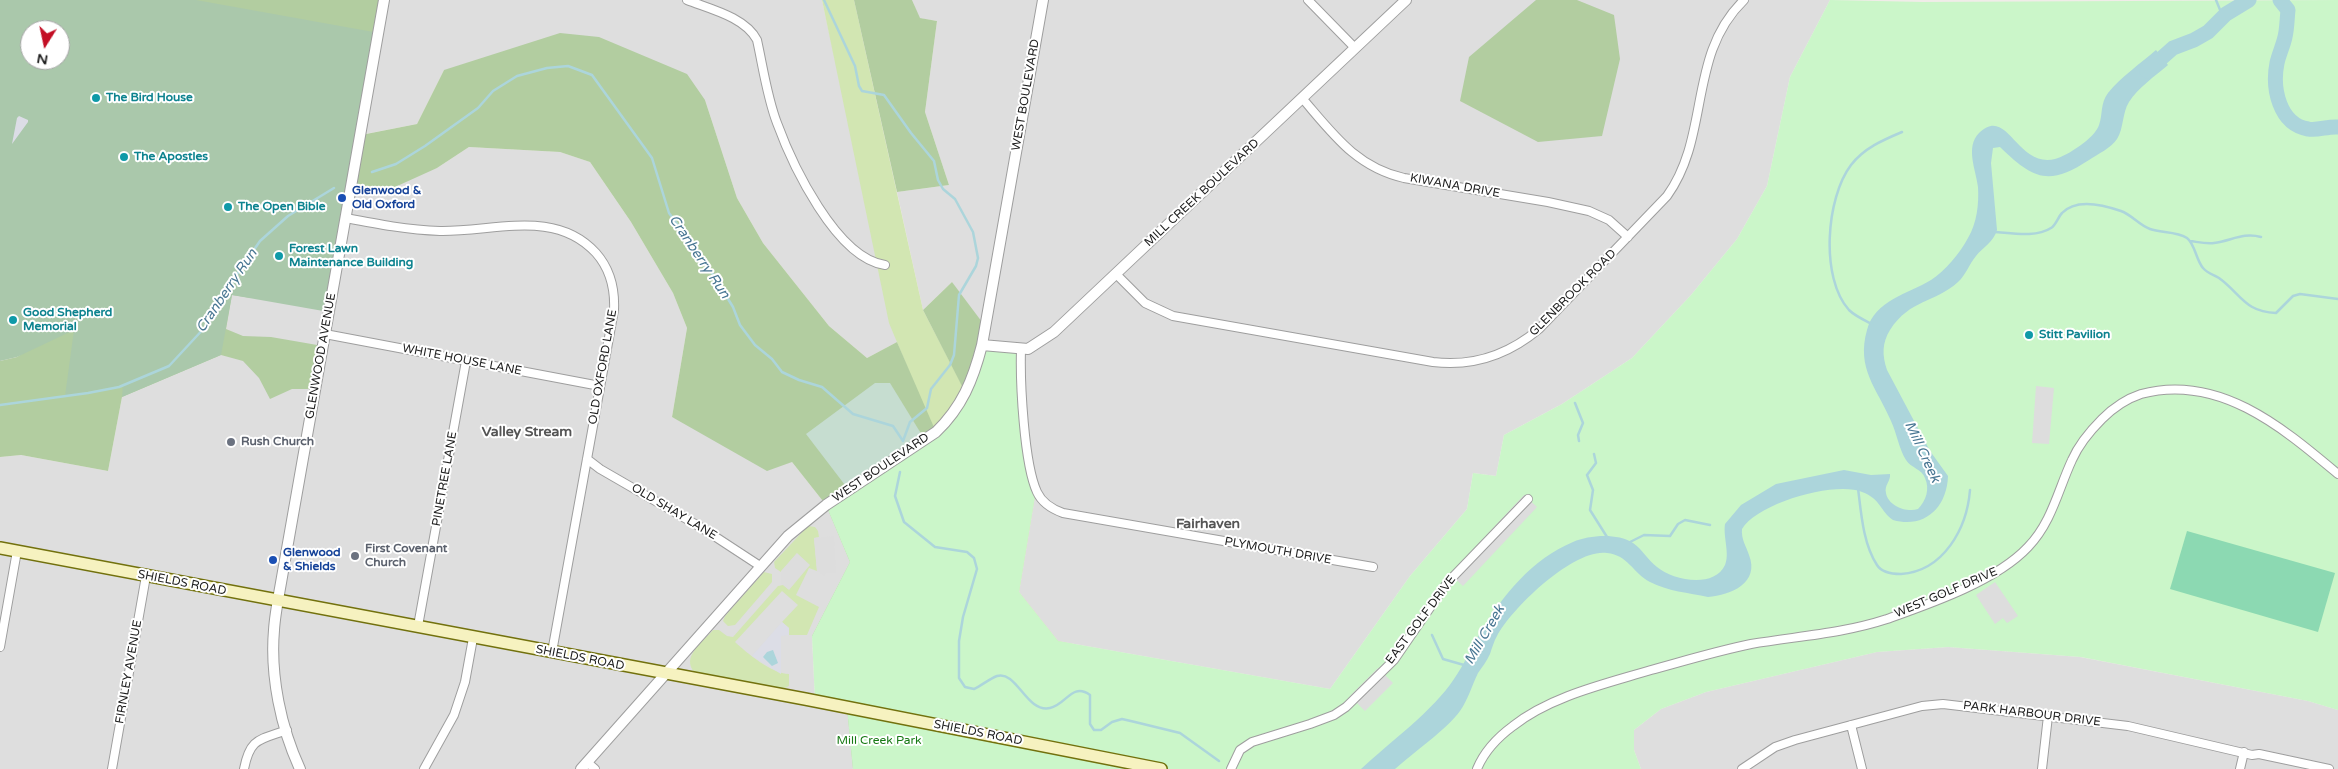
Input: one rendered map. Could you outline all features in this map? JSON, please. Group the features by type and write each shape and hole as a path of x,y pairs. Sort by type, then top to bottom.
{"main road":[{"name":"SHIELDS ROAD","path":"0,548 418,626 1160,769"}],"street":[{"name":"GLENWOOD AVENUE","path":"300,769 276,688 273,659 274,631 384,0"},
{"path":"687,0 744,25 754,33 776,122 806,188 827,219 850,245 871,261 885,265"},
{"name":"WEST BOULEVARD","path":"588,767 665,674 788,536 816,512 925,440 950,418 969,388 982,345 1043,0"},
{"path":"1308,0 1354,48"},
{"name":"MILL CREEK BOULEVARD","path":"1021,350 1028,349 1054,332 1406,0"},
{"name":"GLENBROOK ROAD","path":"1116,274 1145,303 1168,314 1434,362 1456,364 1494,356 1530,336 1667,196 1683,171 1691,148 1710,52 1723,26 1744,0"},
{"name":"KIWANA DRIVE","path":"1302,98 1348,149 1364,162 1382,171 1404,178 1548,202 1589,211 1609,220 1628,237"},
{"name":"OLD OXFORD LANE","path":"346,218 412,229 442,231 542,225 561,229 588,244 603,262 610,275 614,291 614,310 552,652"},
{"name":"WHITE HOUSE LANE","path":"325,334 600,386"},
{"path":"982,345 1021,350"},
{"name":"PLYMOUTH DRIVE","path":"1021,350 1020,371 1030,464 1036,490 1041,498 1054,510 1373,567"},
{"name":"PINETREE LANE","path":"418,626 466,360"},
{"name":"WEST GOLF DRIVE","path":"1477,769 1495,742 1514,725 1539,710 1566,698 1637,674 1714,653 1749,645 1864,627 1980,582 2017,559 2042,530 2056,502 2072,458 2090,431 2109,412 2125,401 2140,395 2159,391 2194,391 2231,400 2250,408 2284,430 2338,474"},
{"name":"OLD SHAY LANE","path":"587,459 760,566"},
{"name":"EAST GOLF DRIVE","path":"1231,769 1240,750 1252,742 1310,724 1334,715 1346,707 1394,660 1447,583 1528,499"},
{"path":"0,647 17,551"},
{"name":"FIRNLEY AVENUE","path":"112,769 146,576"},
{"path":"424,769 454,715 465,682 473,638"},
{"name":"PARK HARBOUR DRIVE","path":"1742,769 1783,744 1922,706 1943,704 2128,726 2329,769"},
{"path":"2042,769 2048,716"},
{"path":"1851,725 1862,769"},
{"path":"244,769 246,755 254,743 287,730"},
{"path":"2240,769 2244,752"}],"shaded area":[{"path":"384,0 822,0 897,342 867,358 829,326 763,243 737,198 705,100 444,70 417,124 360,135"},
{"path":"912,0 1830,0 1790,77 1767,186 1737,239 1691,295 1632,358 1562,404 1504,435 1496,476 1473,473 1467,509 1410,576 1330,689 1058,641 1019,592 1036,490 982,345 952,282 923,310 897,192 949,185 925,112 937,21 919,18"},
{"path":"19,116 28,120 28,122 12,144 17,118"},
{"path":"469,147 560,152 590,162 631,222 673,293 687,328 672,417 792,462 826,505 850,562 812,636 815,701 847,708 853,769 0,769 0,457 21,455 108,471 122,397 221,355 232,295 350,193 437,168"},
{"path":"2036,386 2054,388 2049,444 2032,443"},
{"path":"1524,495 1537,507 1463,586 1450,574"},
{"path":"834,536 836,573 826,573 825,576 817,571 814,538"},
{"path":"797,553 810,565 789,590 781,583 781,571"},
{"path":"1995,582 2018,616 2007,623 2003,618 1995,624 1976,595"},
{"path":"782,622 789,628 789,635 781,636 781,674 752,656"},
{"path":"1948,647 2080,657 2308,701 2338,710 2338,769 1641,769 1634,750 1634,730 1661,709 1706,692 1877,652"},
{"path":"1378,668 1393,683 1365,711 1350,696"}],"green space":[{"path":"0,0 196,0 379,33 329,312 232,295 221,355 122,397 123,385 65,396 74,330 17,357 0,361"},
{"path":"143,0 384,0 369,86"},
{"path":"822,0 854,0 923,310 966,393 1026,430 1036,490 1019,592 1058,641 1073,644 1074,769 889,323"},
{"path":"854,0 912,0 920,18 937,21 925,112 949,185 897,192"},
{"path":"1536,0 1577,0 1614,15 1620,59 1602,136 1538,142 1460,101 1469,57"},
{"name":"Mill Creek Park","path":"1830,0 1923,2 2338,0 2338,710 2308,701 2081,657 1948,647 1877,652 1706,692 1661,709 1634,730 1634,750 1641,769 853,769 847,708 815,701 812,636 850,562 826,505 949,418 982,345 1021,350 1030,464 1036,490 1019,592 1058,641 1330,689 1410,576 1467,509 1473,473 1496,476 1504,435 1562,404 1632,358 1691,295 1737,239 1767,186 1790,77"},
{"path":"560,33 599,37 687,74 705,100 737,198 763,243 829,326 867,358 897,342 936,432 853,769 847,708 812,636 850,562 826,505 792,462 767,471 672,417 687,328 673,293 631,222 590,162 560,152 469,147 437,168 395,187 350,194 251,298 232,295 226,329 243,336 271,337 323,346 315,389 292,389 270,399 259,378 243,361 221,355 122,397 108,471 21,455 0,457 0,361 17,357 361,135 417,124 444,70"},
{"path":"952,282 985,326 966,394 923,310"},
{"path":"875,383 890,383 925,440 848,489 806,434"},
{"path":"808,526 815,527 818,531 819,537 814,538 817,571 809,568 796,595 819,607 807,635 789,635 789,628 782,622 798,605 782,591 735,642 768,667 775,671 789,674 789,686 781,690 695,673 691,667 691,656 713,630 719,630 727,636 733,637 778,586 783,585 788,589 797,553 781,572 775,568 774,562"},
{"path":"2187,531 2335,573 2318,632 2170,589"},
{"path":"764,572 772,574 772,582 735,625 728,626 723,621 725,616"}],"water":[{"path":"2156,50 2168,65 2142,87 2129,102 2117,139 2108,148 2089,160 2063,174 2042,176 2023,167 2000,147 1993,148 1991,163 1997,230 1995,234 1958,282 1949,289 1906,312 1887,335 1884,359 1887,370 1930,451 1948,476 1943,498 1932,513 1915,521 1893,520 1873,498 1862,492 1850,489 1816,492 1780,503 1751,519 1742,529 1751,565 1750,573 1747,580 1741,586 1726,594 1717,596 1708,597 1664,588 1644,578 1614,554 1593,554 1578,560 1545,582 1505,624 1478,673 1463,707 1447,725 1395,769 1361,769 1435,703 1458,674 1498,605 1532,568 1558,549 1587,538 1611,536 1633,543 1654,564 1672,576 1703,580 1720,573 1725,565 1727,556 1725,524 1741,505 1776,484 1844,470 1871,475 1890,474 1886,490 1887,498 1890,502 1904,509 1918,509 1926,495 1927,486 1924,475 1908,463 1904,456 1891,421 1874,388 1866,367 1864,344 1871,320 1877,312 1893,299 1922,285 1942,272 1965,244 1974,226 1978,207 1978,187 1972,152 1975,139 1979,133 1989,126 1998,127 2006,131 2031,155 2042,159 2060,157 2080,146 2092,135 2099,125 2104,101 2108,93"},
{"path":"773,650 778,663 772,666 763,657 767,652"}],"waterway":[{"path":"824,0 855,66 859,86 862,91 884,95 934,161 938,180 943,189 955,199 973,232 978,258 976,266 959,295 954,355 950,365 931,389 927,408 910,422 903,441"},
{"path":"2216,0 2223,17"},
{"name":"Mill Creek","path":"2147,71 2173,48 2208,32 2226,14 2249,0"},
{"name":"Mill Creek","path":"2280,0 2288,10 2286,34 2276,73 2277,94 2284,113 2298,126 2308,129 2338,127"},
{"name":"Cranberry Run","path":"372,172 396,164 425,146 478,108 493,91 517,76 547,68 568,66 592,75 652,158 669,213 704,260 733,307 740,325 755,345 772,359 782,372 799,380 822,387 853,414 893,426 903,441"},
{"path":"1872,324 1851,312 1840,296 1830,259 1832,217 1836,197 1851,165 1868,149 1902,132"},
{"name":"Cranberry Run","path":"0,405 119,387 169,366 207,325 235,277 260,241 288,216 334,188"},
{"path":"1994,232 2038,233 2053,227 2068,208 2082,204 2099,205 2125,213 2150,229 2179,234 2187,238 2205,270 2219,278 2250,306 2257,309 2276,313 2293,296 2300,294 2338,299"},
{"path":"2190,241 2211,243 2243,236 2261,237"},
{"path":"1575,403 1583,423 1578,435 1579,441"},
{"path":"1594,454 1596,463 1587,475 1593,490 1590,510 1607,537"},
{"name":"Cranberry Run","path":"900,472 895,496 904,522 935,547 967,552 974,558 977,569 963,617 959,641 959,678 965,687 974,689 994,677 1004,676 1010,679 1034,704 1042,708 1056,706 1074,693 1078,691 1084,692 1090,695 1090,724 1094,730 1101,730 1112,722 1122,719 1180,733 1219,761"},
{"path":"1858,488 1863,528 1872,557 1882,570 1901,574 1916,571 1930,565 1941,556 1950,545 1964,519 1970,490"},
{"path":"1630,542 1644,535 1670,536 1678,524 1685,520 1710,525"},
{"path":"1432,635 1443,659 1464,665"}],"place":[{"name":"The Bird House","path":"96,98"},
{"name":"The Apostles","path":"124,157"},
{"name":"Glenwood & Old Oxford","path":"342,198"},
{"name":"The Open Bible","path":"228,207"},
{"name":"Forest Lawn Maintenance Building","path":"279,256"},
{"name":"Good Shepherd Memorial","path":"13,320"},
{"name":"Stitt Pavilion","path":"2029,335"},
{"name":"Rush Church","path":"231,442"},
{"name":"First Covenant Church","path":"355,556"},
{"name":"Glenwood & Shields","path":"273,560"}],"district":[{"name":"Valley Stream","path":"527,432"},
{"name":"Fairhaven","path":"1208,524"}]}
